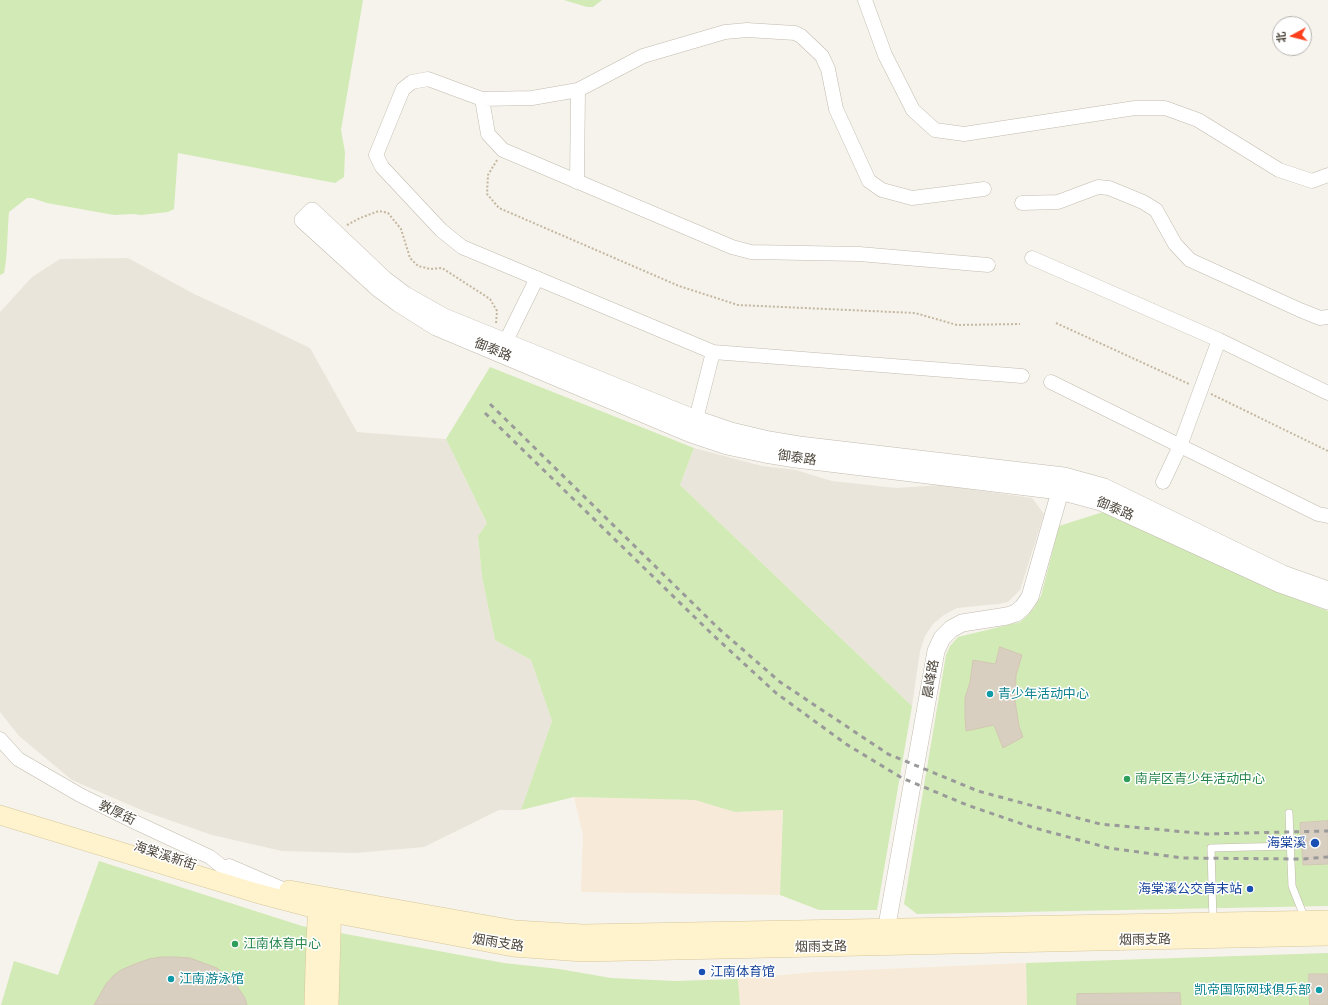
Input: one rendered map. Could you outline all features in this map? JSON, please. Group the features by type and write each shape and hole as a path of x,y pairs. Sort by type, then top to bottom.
{"main road":[{"name":"海棠溪新街","path":"0,804 240,880 280,888 325,904"},
{"name":"海棠溪新街","path":"0,815 256,893 325,904"},
{"name":"烟雨支路","path":"325,904 513,947 583,952 1213,922 1328,920"},
{"path":"314,1005 322,968 325,904"},
{"name":"烟雨支路","path":"884,937 1328,936"},
{"path":"322,968 329,1005"}],"street":[{"path":"865,0 885,55 913,110 935,130 964,134 1135,108 1165,108 1198,120 1279,170 1312,181 1328,175"},
{"path":"984,189 912,198 882,190 869,181 836,109 828,69 822,56 802,36 795,33 747,30 725,32 643,56 578,90 532,98 482,99 428,79 412,82 403,89 376,155 382,167 441,230 462,247 713,352 1022,376"},
{"path":"577,182 578,90"},
{"path":"482,99 488,134 502,150 732,247 751,252 859,254 988,265"},
{"path":"1022,203 1058,202 1098,187 1109,188 1143,202 1156,210 1175,244 1190,260 1300,310 1320,318 1328,317"},
{"name":"御泰路","path":"1328,590 1283,574 1104,487 1062,483 796,459 726,446 691,434 500,344 405,295 334,233 308,216 379,289 398,304 436,327 500,344 731,431 799,445 1062,483 1280,584 1328,601"},
{"path":"1032,258 1219,340 1328,393"},
{"path":"500,344 537,278"},
{"path":"1163,482 1180,446 1219,340"},
{"path":"696,419 713,352"},
{"path":"1051,382 1318,514 1328,516"},
{"name":"晨峰路","path":"884,937 936,650 942,638 951,629 962,623 1007,616 1016,613 1023,607 1030,597 1062,483"},
{"name":"敦厚街","path":"0,739 18,759 80,795 210,857 256,893"},
{"path":"210,857 280,888"}],"lane":[{"path":"1289,813 1292,886 1306,921"},
{"path":"1213,922 1211,848 1290,846"}],"path":[{"path":"502,150 488,176 487,188 487,194 499,208 679,286 738,305 915,313 957,325 1020,324"},
{"path":"334,233 360,218 379,211 388,213 401,229 410,258 418,266 430,269 442,268 490,299 497,311 500,344"}],"shaded area":[{"path":"128,258 194,294 310,348 357,432 446,439 487,523 478,536 482,577 495,640 531,660 552,721 521,810 499,810 424,847 356,853 282,851 212,835 146,812 72,780 19,736 0,712 0,312 32,277 60,259"},
{"path":"694,448 762,466 796,470 832,481 896,488 941,485 1032,498 1044,514 1020,590 1008,602 957,608 944,615 933,624 925,636 920,651 912,706 680,485"},
{"path":"574,797 695,800 735,812 783,810 780,895 581,892 583,835"},
{"path":"1026,963 1027,1005 740,1005 738,979 816,972"}],"green space":[{"path":"0,0 363,0 341,130 345,152 344,177 335,183 178,153 174,209 168,212 141,215 114,215 27,198 9,212 4,273 0,275"},
{"path":"564,0 602,0 593,7 587,7"},
{"path":"490,367 694,448 680,485 912,706 877,910 819,910 780,895 783,810 735,812 695,800 574,797 521,810 552,721 531,660 495,640 482,577 478,536 487,523 446,439"},
{"name":"南岸区青少年活动中心","path":"1103,512 1276,591 1328,611 1328,906 917,914 904,904 946,655 950,646 958,637 1020,622 1027,616 1041,596 1059,526"},
{"name":"江南体育中心","path":"99,861 302,926 504,963 559,969 611,978 675,981 738,979 740,1005 1,1005 14,961 58,975"},
{"path":"1328,953 1328,1005 1027,1005 1026,963"}],"building":[{"name":"青少年活动中心","path":"1000,647 1022,655 1016,675 1015,701 1019,726 1023,737 1003,748 994,725 966,731 965,717 965,698 970,682 973,660 995,664"},
{"name":"海棠溪","path":"1328,821 1328,864 1303,865 1300,823"},
{"name":"江南游泳馆","path":"162,957 190,958 217,968 235,983 245,998 247,1005 94,1005 106,984 121,970 149,959"},
{"name":"凯帝国际网球俱乐部","path":"1309,974 1328,974 1328,1005 1310,1005"},
{"path":"1180,993 1181,1005 1077,1005 1077,994"}],"railway":[{"path":"490,404 718,628 780,682 888,754 978,791 1100,824 1207,834 1328,831"},
{"path":"485,413 713,635 776,693 846,744 902,778 967,805 1031,827 1109,848 1183,858 1302,859 1328,857"}],"place":[{"name":"青少年活动中心","path":"990,694"},
{"name":"南岸区青少年活动中心","path":"1127,779"},
{"name":"海棠溪","path":"1315,843"},
{"name":"海棠溪公交首末站","path":"1250,889"},
{"name":"江南体育中心","path":"235,944"},
{"name":"江南体育馆","path":"702,972"},
{"name":"江南游泳馆","path":"171,979"},
{"name":"凯帝国际网球俱乐部","path":"1319,990"}]}
